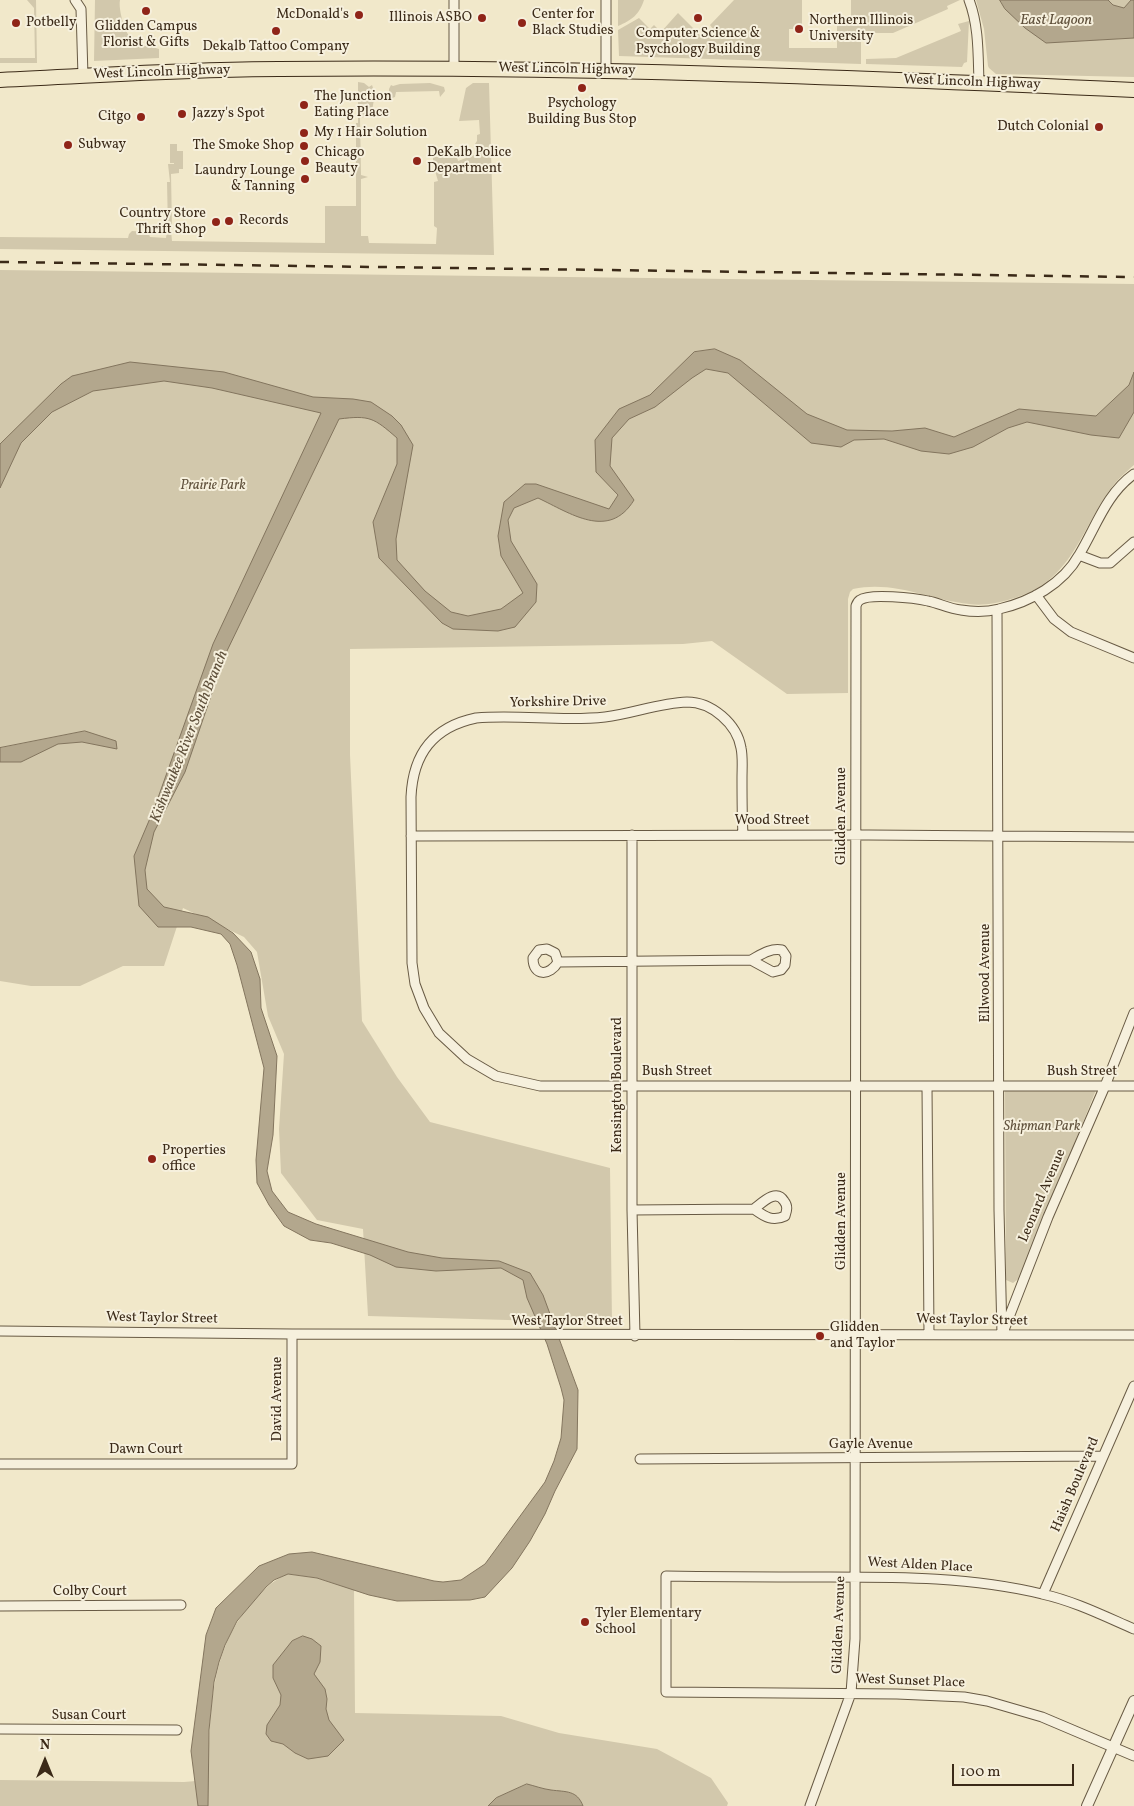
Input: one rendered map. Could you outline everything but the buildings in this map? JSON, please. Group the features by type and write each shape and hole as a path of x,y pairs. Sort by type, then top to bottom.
{"main road":[{"name":"West Lincoln Highway","path":"0,80 272,69 454,68 979,83 1134,90"}],"street":[{"path":"75,0 80,9 83,76"},
{"path":"454,0 454,68"},
{"path":"606,0 606,71"},
{"path":"969,0 978,40 979,83"},
{"path":"997,610 1036,595 1066,573 1080,555 1105,506 1128,478 1134,474"},
{"path":"1080,555 1100,563 1110,563 1134,542"},
{"path":"1036,595 1054,619 1071,632 1134,658"},
{"name":"Glidden Avenue","path":"810,1806 850,1693 855,1639 855,628 857,602 862,598 904,597 929,601 960,610 997,610"},
{"name":"Ellwood Avenue","path":"997,610 1002,1335"},
{"name":"Yorkshire Drive","path":"411,836 411,785 417,762 430,742 448,728 476,718 599,718 686,702 703,705 716,712 728,722 739,740 742,756 743,835"},
{"name":"Kensington Boulevard","path":"632,835 632,1210 635,1336"},
{"name":"Wood Street","path":"411,836 856,835 1134,837"},
{"name":"Bush Street","path":"411,836 412,970 417,992 439,1033 467,1060 489,1073 504,1079 540,1086 1134,1086"},
{"path":"558,962 751,960"},
{"name":"Leonard Avenue","path":"1002,1335 1048,1217 1105,1086 1134,1013"},
{"path":"927,1087 930,1334"},
{"path":"632,1210 754,1210"},
{"name":"West Taylor Street","path":"0,1331 635,1336 820,1336 856,1334 1134,1335"},
{"name":"David Avenue","path":"292,1334 292,1464"},
{"name":"Haish Boulevard","path":"1043,1594 1134,1386"},
{"name":"Gayle Avenue","path":"640,1459 1103,1456"},
{"name":"Dawn Court","path":"0,1464 292,1464"},
{"name":"West Alden Place","path":"666,1576 948,1579 1005,1586 1043,1594 1095,1612 1134,1629"},
{"name":"West Sunset Place","path":"666,1576 666,1692 938,1695 987,1701 1042,1717 1134,1756"},
{"name":"Colby Court","path":"0,1606 181,1605"},
{"path":"1087,1806 1134,1701"},
{"name":"Susan Court","path":"0,1729 177,1730"}],"green space":[{"path":"27,0 36,0 37,63 0,63 0,58 35,58 34,8"},
{"path":"95,0 120,0 120,9 127,33 139,44 159,49 159,58 94,61"},
{"path":"618,0 644,0 640,10 634,16 618,26"},
{"path":"734,0 802,0 802,25 798,29 789,29 789,48 837,48 837,25 851,25 851,0 960,0 947,6 948,9 893,33 861,33 861,64 619,56 618,30 639,18 650,29 654,25 661,32 678,13 700,35 706,28 711,33 713,29 710,25"},
{"path":"976,0 1134,0 1134,77 996,74 988,66 984,29"},
{"path":"969,21 967,62 962,67 866,64 866,59 896,58 961,31 958,24"},
{"path":"358,82 364,83 369,87 372,85 375,94 371,116 360,118 361,175 368,177 361,179 361,236 368,236 369,243 436,244 437,228 434,226 434,182 438,181 433,157 457,156 458,161 467,156 475,155 477,135 480,134 479,120 459,121 466,88 473,83 489,83 494,255 0,249 0,237 128,238 132,231 148,232 150,237 166,238 167,231 171,231 172,241 325,243 325,206 356,206"},
{"path":"430,83 444,87 445,91 440,97 439,91 396,92 395,97 389,96 391,85"},
{"path":"170,144 177,144 177,151 183,151 183,169 179,169 179,173 171,174 172,228 168,229 167,182 170,182 168,164 174,164 170,163"},
{"name":"Prairie Park","path":"0,270 1134,284 1134,465 1112,487 1061,568 1048,581 1032,591 1006,600 980,605 955,602 883,587 853,589 848,599 848,693 787,694 712,641 683,644 350,649 350,755 362,1021 397,1077 430,1122 610,1168 612,1323 368,1316 363,1229 317,1220 281,1173 279,1129 284,1054 268,1016 257,952 244,937 183,908 164,966 123,966 80,986 31,986 0,981"},
{"name":"Shipman Park","path":"1096,1090 1021,1277 1013,1283 1006,1280 1005,1091"},
{"path":"287,1574 317,1578 354,1589 355,1713 501,1716 559,1733 657,1749 711,1778 728,1803 727,1806 0,1806 0,1780 184,1782 208,1780 211,1709 214,1686 227,1642 252,1602 268,1586"}],"water":[{"name":"East Lagoon","path":"1000,0 1108,0 1113,5 1124,8 1131,0 1134,0 1134,38 1046,43 1025,28 1005,9"},
{"name":"Kishwaukee River South Branch","path":"715,349 740,360 807,414 847,430 892,431 925,428 954,437 1019,409 1096,416 1129,385 1134,372 1134,412 1119,438 1091,435 1027,422 1008,428 973,447 949,454 921,451 884,439 854,440 841,447 811,443 728,373 706,369 655,407 629,419 612,438 610,466 634,500 624,512 613,519 589,520 538,498 514,508 508,520 511,541 537,584 536,602 515,627 498,631 453,629 442,623 379,558 373,522 397,464 397,438 371,419 358,417 339,419 225,655 185,772 154,832 145,870 147,889 164,907 208,917 233,933 251,952 260,979 261,1008 277,1056 273,1135 267,1171 272,1191 288,1212 316,1224 408,1252 442,1258 499,1261 530,1273 543,1295 578,1390 577,1449 530,1541 512,1568 485,1597 470,1600 397,1601 369,1595 317,1578 288,1574 274,1580 266,1587 237,1621 219,1662 214,1682 209,1730 208,1806 198,1806 191,1751 206,1635 216,1608 259,1566 289,1554 312,1552 434,1581 461,1580 485,1564 545,1482 561,1438 564,1400 547,1344 527,1298 523,1280 501,1268 436,1271 396,1267 370,1255 331,1243 310,1240 284,1226 269,1205 257,1183 256,1160 264,1068 230,944 221,934 191,927 158,927 139,906 134,856 154,809 213,644 321,413 212,388 164,381 93,391 52,412 21,443 0,488 0,444 61,384 72,376 130,362 224,372 313,397 371,402 392,416 401,425 413,445 396,539 397,560 425,591 451,612 468,616 501,609 523,593 501,556 498,536 504,502 525,484 536,484 609,509 618,495 596,472 595,440 619,409 650,395 694,352"},
{"path":"85,731 116,741 117,749 82,742 58,744 21,762 0,762 0,748"},
{"path":"303,1636 312,1639 321,1646 320,1662 314,1674 325,1689 326,1709 329,1720 344,1740 328,1756 308,1759 295,1753 283,1744 271,1741 266,1734 267,1725 280,1705 281,1695 273,1678 273,1665 292,1641"},
{"path":"527,1784 574,1794 583,1806 488,1806 496,1798"}],"railway":[{"path":"0,262 1134,277"}],"place":[{"name":"Glidden Campus Florist & Gifts","path":"146,11"},
{"name":"McDonald's","path":"359,15"},
{"name":"Illinois ASBO","path":"482,18"},
{"name":"Computer Science & Psychology Building","path":"698,18"},
{"name":"Potbelly","path":"16,23"},
{"name":"Center for Black Studies","path":"522,23"},
{"name":"Northern Illinois University","path":"799,29"},
{"name":"Dekalb Tattoo Company","path":"276,31"},
{"name":"Psychology Building Bus Stop","path":"582,88"},
{"name":"The Junction Eating Place","path":"304,105"},
{"name":"Jazzy's Spot","path":"182,114"},
{"name":"Citgo","path":"141,117"},
{"name":"Dutch Colonial","path":"1099,127"},
{"name":"My 1 Hair Solution","path":"304,133"},
{"name":"Subway","path":"68,145"},
{"name":"The Smoke Shop","path":"304,146"},
{"name":"Chicago Beauty","path":"305,161"},
{"name":"DeKalb Police Department","path":"417,161"},
{"name":"Laundry Lounge & Tanning","path":"305,179"},
{"name":"Records","path":"229,221"},
{"name":"Country Store Thrift Shop","path":"216,222"},
{"name":"Properties office","path":"152,1159"},
{"name":"Glidden and Taylor","path":"820,1336"},
{"name":"Tyler Elementary School","path":"585,1622"}]}
